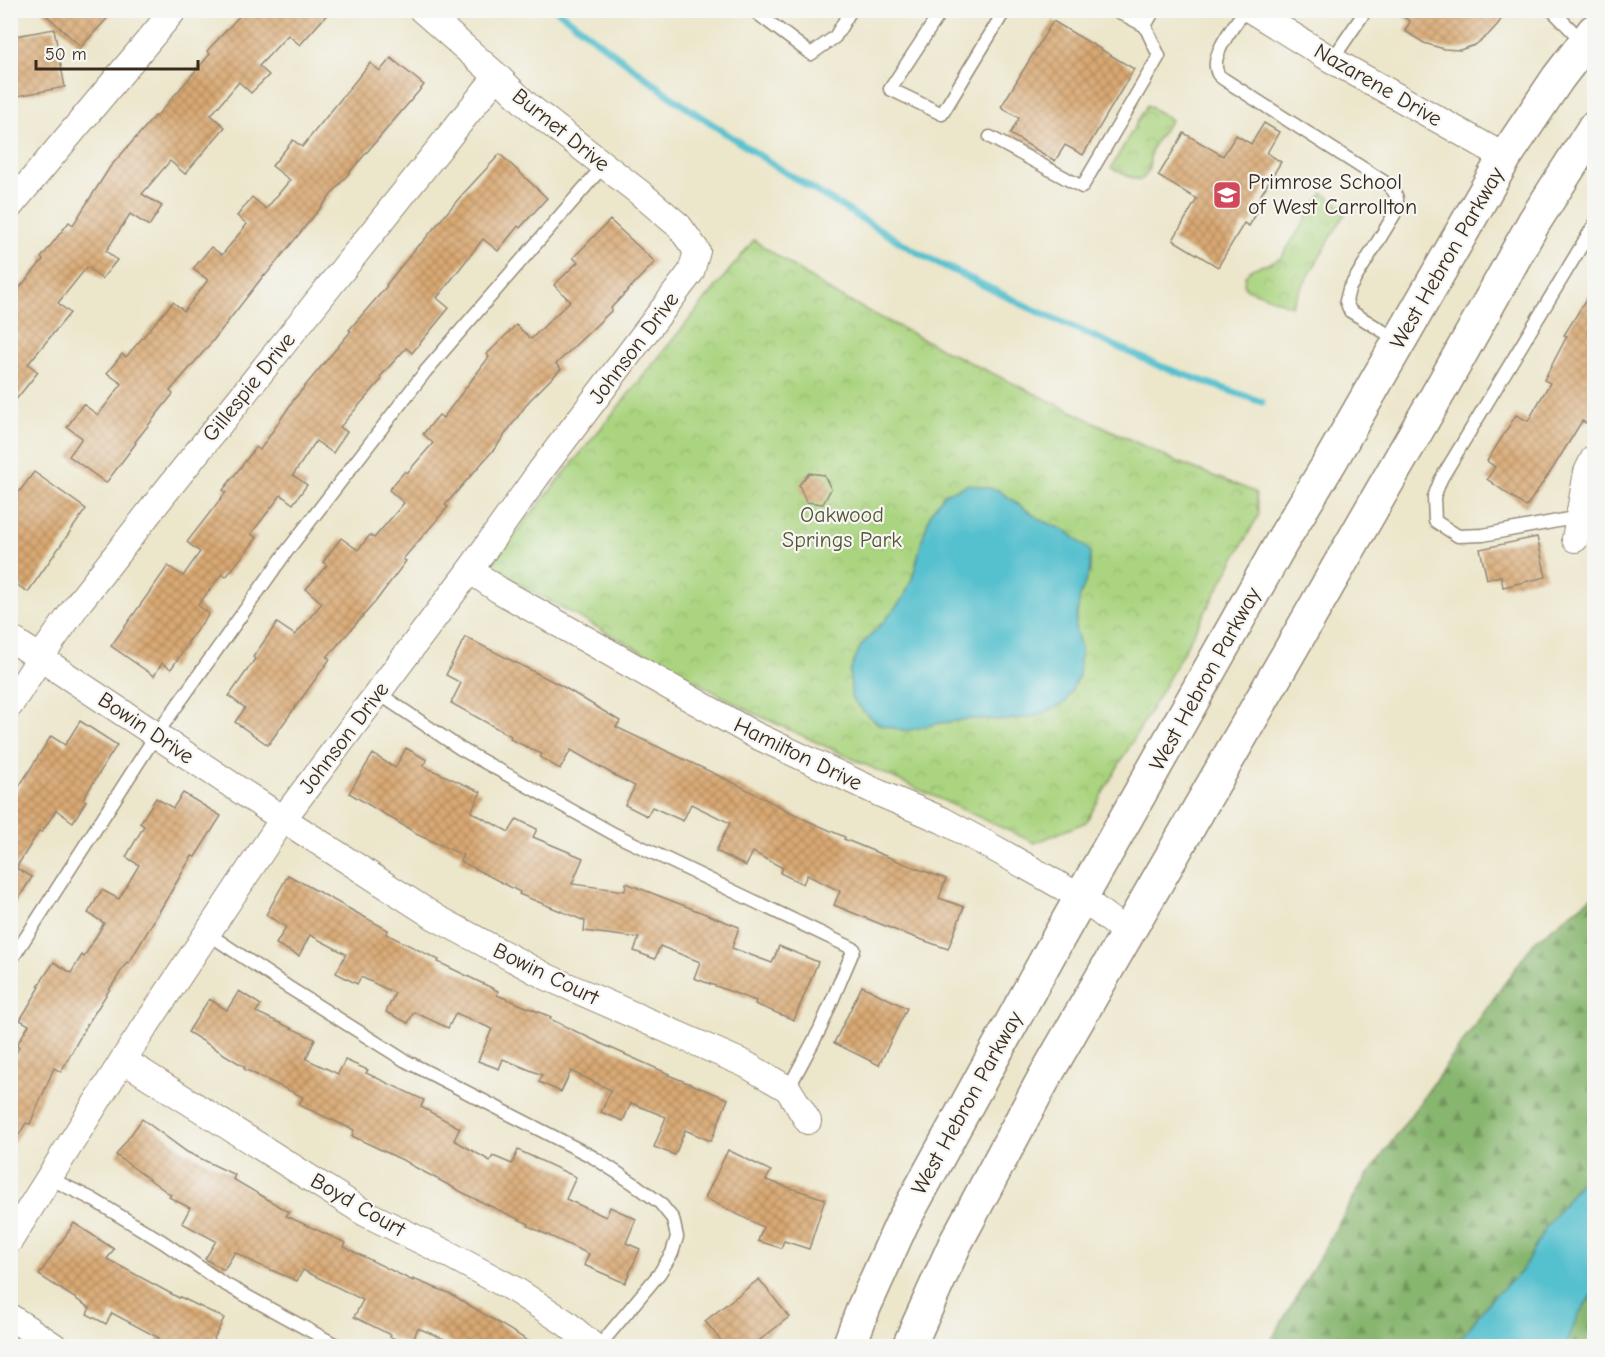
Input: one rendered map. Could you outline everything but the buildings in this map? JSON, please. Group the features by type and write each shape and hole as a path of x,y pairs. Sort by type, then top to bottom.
{"main road":[{"name":"West Hebron Parkway","path":"849,1347 864,1307 902,1223 1050,951 1284,538 1505,157 1558,78 1589,37"},
{"path":"909,1347 960,1234 1042,1080 1443,385 1534,222 1594,128"}],"street":[{"path":"10,206 174,10"},
{"name":"Burnet Drive","path":"422,10 527,105 679,226 697,251"},
{"name":"Nazarene Drive","path":"1251,10 1332,60 1505,157"},
{"name":"Gillespie Drive","path":"10,705 80,601 497,76"},
{"name":"Johnson Drive","path":"10,1240 123,1060 283,819 691,272 697,251"},
{"path":"1577,528 1587,472 1594,458"},
{"name":"Hamilton Drive","path":"470,570 499,590 753,734 942,820 1082,898 1127,933"},
{"name":"Bowin Drive","path":"10,638 283,819"},
{"name":"Bowin Court","path":"283,819 435,917 547,977 745,1064 788,1089 808,1121"},
{"name":"Boyd Court","path":"123,1060 365,1213 515,1290 566,1323 593,1347"},
{"path":"10,1317 54,1347"}],"lane":[{"path":"753,10 811,54 835,37 851,10"},
{"path":"942,10 890,89 942,114 1005,10"},
{"path":"990,137 1082,187 1159,56 1145,26 1115,10"},
{"path":"1145,26 1154,10"},
{"path":"1245,10 1217,53 1218,74 1386,183 1396,192 1398,202 1394,215 1349,289 1346,301 1350,311 1400,341"},
{"path":"1332,60 1366,10"},
{"path":"1552,10 1589,37"},
{"path":"10,962 156,735 287,551 425,372 604,165"},
{"path":"1577,528 1458,536 1435,521 1434,498 1441,479 1594,225"},
{"path":"378,693 461,749 614,834 854,949 820,1029 788,1089"},
{"path":"207,933 404,1060 593,1157 660,1203 673,1219 677,1237 672,1253 659,1274 599,1347"},
{"path":"49,1178 92,1199 163,1242 221,1282 338,1347"}],"green space":[{"path":"1147,105 1171,120 1154,145 1149,169 1140,180 1111,168"},
{"path":"1323,193 1347,210 1291,306 1247,289 1244,285 1245,276 1251,269 1281,258"},
{"name":"Oakwood Springs Park","path":"754,240 833,293 946,351 1173,460 1255,492 1259,514 1086,822 1035,843 749,711 488,567"},
{"path":"1594,895 1594,1346 1268,1346 1361,1185 1534,942"}],"water":[{"path":"969,484 998,490 1041,520 1068,532 1090,551 1090,570 1080,596 1075,628 1081,648 1079,676 1065,703 1038,716 1006,720 968,719 906,731 880,725 851,697 850,672 860,647 904,597 913,576 931,512 944,494"},
{"path":"1594,1164 1594,1291 1579,1314 1565,1346 1455,1346 1491,1299 1521,1272 1546,1227"}],"waterway":[{"path":"557,10 674,99 783,171 920,254 1028,307 1160,366 1262,402"}],"place":[{"name":"Primrose School of West Carrollton","path":"1227,195"}]}
